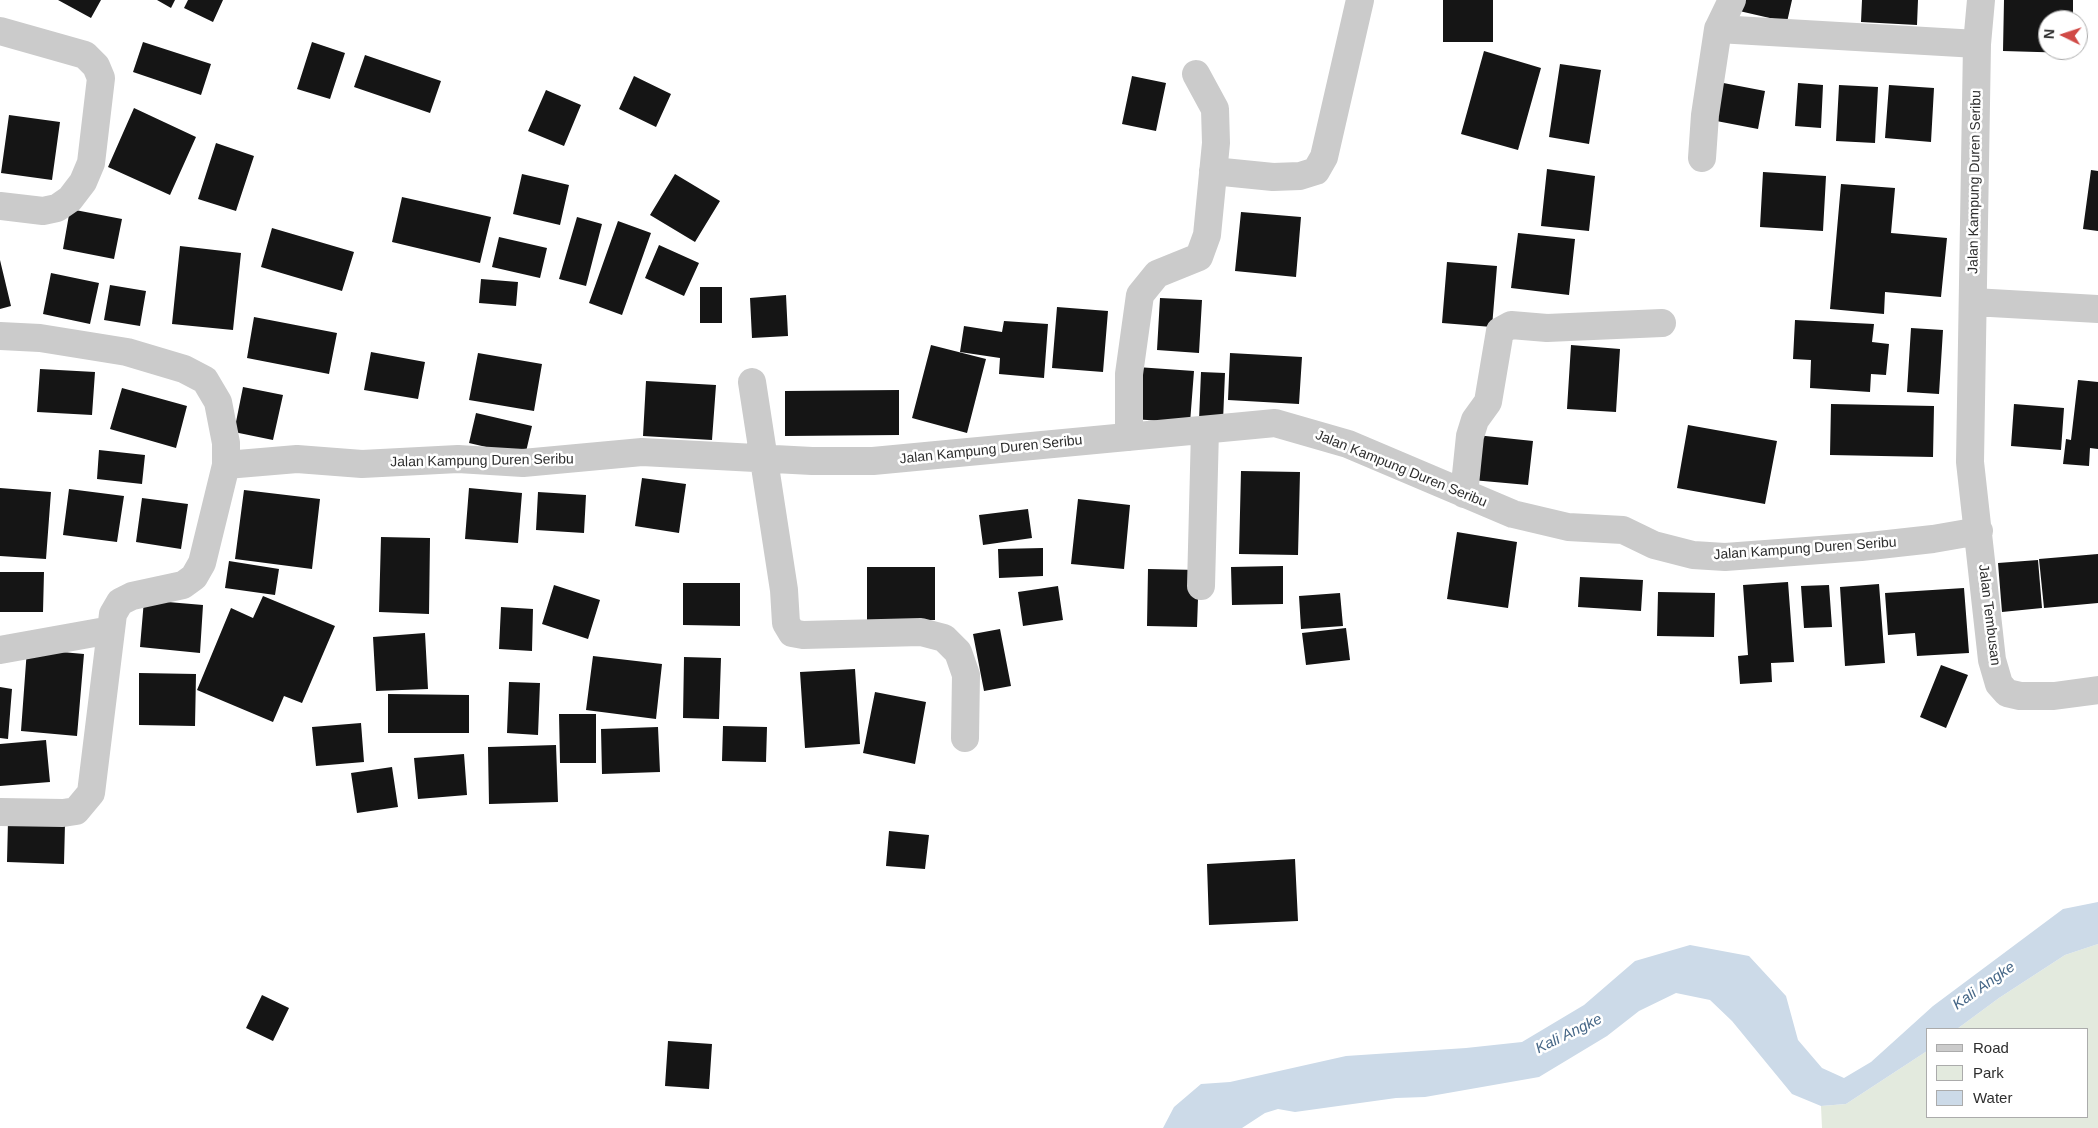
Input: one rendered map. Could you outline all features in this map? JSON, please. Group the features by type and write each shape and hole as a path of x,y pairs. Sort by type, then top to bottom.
{"street":[{"path":"1213,171 1273,177 1300,176 1316,171 1324,157 1360,0"},
{"path":"1702,158 1704,115 1718,29 1732,0"},
{"name":"Jalan Kampung Duren Seribu","path":"226,465 297,459 362,464 458,459 523,463 642,452 764,459 873,461 1274,423 1348,444 1513,514 1568,527 1623,530 1654,545 1693,555 1725,557 1861,547 1933,539 1979,531 1970,462 1977,44 1981,0"},
{"path":"1718,29 1977,44"},
{"path":"0,31 84,55 96,66 101,78 91,162 83,182 74,194 57,208 43,212 0,206"},
{"path":"1129,437 1129,374 1140,295 1157,274 1199,257 1207,235 1216,143 1215,108 1196,74"},
{"path":"1973,302 2098,308"},
{"path":"1464,494 1470,436 1475,420 1488,402 1500,331 1511,325 1547,328 1662,323"},
{"path":"0,336 40,338 127,352 184,368 205,380 218,402 226,443 226,465 202,563 194,577 183,585 132,596 120,602 113,614 91,793 76,811 63,813 0,812"},
{"path":"752,382 784,590 786,623 792,633 803,636 922,632 944,638 958,652 966,675 965,738"},
{"path":"1201,586 1204,430"},
{"name":"Jalan Tembusan","path":"1979,531 1992,660 1999,684 2008,693 2020,696 2054,696 2098,690"},
{"path":"0,650 111,630"}],"green space":[{"path":"2098,944 2098,1128 1822,1128 1821,1106 1846,1104 1926,1052 1926,1118 2088,1118 2088,1028 1958,1028 1999,998 2065,955"}],"water":[{"name":"Kali Angke","path":"2098,902 2098,944 2065,955 1999,998 1958,1028 1926,1028 1926,1052 1846,1104 1821,1106 1792,1094 1732,1021 1710,1000 1676,993 1639,1011 1607,1036 1539,1077 1425,1097 1396,1098 1295,1112 1278,1109 1265,1113 1242,1128 1163,1128 1174,1107 1201,1084 1230,1082 1346,1056 1466,1048 1522,1042 1584,1005 1635,961 1690,945 1749,956 1786,996 1798,1040 1822,1068 1844,1078 1871,1062 1933,1006 2063,909"}],"building":[{"path":"58,0 101,0 91,18"},
{"path":"157,0 175,0 171,8"},
{"path":"188,0 223,0 213,22 184,8"},
{"path":"1443,0 1493,0 1493,42 1443,42"},
{"path":"1737,0 1792,0 1787,22 1735,10"},
{"path":"1862,0 1918,0 1917,25 1861,22"},
{"path":"2004,0 2073,0 2073,10 2038,10 2038,52 2003,51"},
{"path":"143,42 211,64 201,95 133,72"},
{"path":"312,42 345,53 330,99 297,89"},
{"path":"1484,51 1541,68 1518,150 1461,134"},
{"path":"365,55 441,81 430,113 354,87"},
{"path":"1560,64 1601,70 1589,144 1549,137"},
{"path":"634,76 671,94 656,127 619,109"},
{"path":"1132,76 1166,83 1156,131 1122,124"},
{"path":"1713,81 1765,91 1758,129 1706,119"},
{"path":"1798,83 1823,85 1821,128 1795,126"},
{"path":"1839,85 1878,87 1875,143 1836,141"},
{"path":"1889,85 1934,88 1931,142 1885,138"},
{"path":"546,90 581,105 564,146 528,131"},
{"path":"134,108 196,137 170,195 108,167"},
{"path":"9,115 60,122 52,180 1,173"},
{"path":"216,143 254,156 236,211 198,199"},
{"path":"1547,169 1595,176 1589,231 1541,226"},
{"path":"2091,170 2098,171 2098,231 2083,229"},
{"path":"1763,172 1826,176 1823,231 1760,227"},
{"path":"522,174 569,185 560,225 513,214"},
{"path":"675,174 720,201 695,242 650,215"},
{"path":"1841,184 1895,188 1891,233 1947,238 1941,297 1885,292 1884,314 1830,309"},
{"path":"402,197 491,217 480,263 392,242"},
{"path":"70,209 122,219 114,259 63,249"},
{"path":"1241,212 1301,217 1296,277 1235,271"},
{"path":"577,217 602,224 586,286 559,279"},
{"path":"618,221 651,233 622,315 589,303"},
{"path":"272,228 354,252 342,291 261,267"},
{"path":"1518,233 1575,239 1569,295 1511,288"},
{"path":"499,237 547,248 540,278 492,267"},
{"path":"659,245 699,263 684,296 645,278"},
{"path":"180,246 241,253 233,330 172,324"},
{"path":"0,260 11,306 0,309"},
{"path":"1447,262 1497,266 1492,327 1442,323"},
{"path":"51,273 99,283 90,324 43,314"},
{"path":"481,279 518,282 516,306 479,303"},
{"path":"110,285 146,291 140,326 104,320"},
{"path":"700,287 722,287 722,323 700,323"},
{"path":"786,295 788,336 752,338 750,298"},
{"path":"1160,298 1202,300 1199,353 1157,350"},
{"path":"1057,307 1108,311 1103,372 1052,368"},
{"path":"254,317 337,333 329,374 247,358"},
{"path":"1795,320 1874,324 1872,342 1889,344 1886,375 1871,374 1870,392 1810,388 1811,360 1793,359"},
{"path":"1004,321 1048,324 1044,378 999,374 1000,358 960,352 964,326 1002,332"},
{"path":"1911,328 1943,330 1939,394 1907,392"},
{"path":"931,345 986,359 967,433 912,418"},
{"path":"1571,345 1620,349 1616,412 1567,409"},
{"path":"371,352 425,362 418,399 364,390"},
{"path":"478,353 542,364 534,411 469,400"},
{"path":"1230,353 1302,357 1299,404 1228,400"},
{"path":"1137,367 1194,371 1190,423 1133,419"},
{"path":"40,369 95,372 92,415 37,412"},
{"path":"1201,372 1225,373 1223,421 1199,420"},
{"path":"2078,380 2098,382 2098,449 2090,448 2089,466 2063,464 2066,439 2071,440"},
{"path":"646,381 716,385 712,440 643,436"},
{"path":"243,387 283,395 273,440 234,432"},
{"path":"122,388 187,406 176,448 110,429"},
{"path":"899,390 899,435 785,436 785,391"},
{"path":"1831,404 1934,406 1933,457 1830,455"},
{"path":"2014,404 2064,408 2061,450 2011,446"},
{"path":"476,413 532,426 525,456 469,443"},
{"path":"1688,425 1777,441 1765,504 1677,488"},
{"path":"1476,435 1533,441 1528,485 1472,480"},
{"path":"99,450 145,455 142,484 97,479"},
{"path":"1241,471 1300,472 1298,555 1239,554"},
{"path":"642,478 686,484 679,533 635,526"},
{"path":"0,488 51,492 46,559 0,556"},
{"path":"469,488 522,493 518,543 465,539"},
{"path":"69,489 124,496 117,542 63,535"},
{"path":"244,490 320,499 312,569 235,559"},
{"path":"538,492 586,495 584,533 536,530"},
{"path":"142,498 188,504 181,549 136,542"},
{"path":"1078,499 1130,505 1124,569 1071,564"},
{"path":"1028,509 1032,538 983,545 979,515"},
{"path":"1457,532 1517,542 1508,608 1447,599"},
{"path":"381,537 430,538 429,614 379,612"},
{"path":"1043,548 1043,576 999,578 998,549"},
{"path":"2098,554 2098,603 2044,608 2039,559"},
{"path":"2038,560 2042,608 2002,612 1998,563"},
{"path":"229,561 279,569 275,595 225,588"},
{"path":"1283,566 1283,604 1232,605 1231,567"},
{"path":"867,567 935,567 935,620 867,621"},
{"path":"1148,569 1199,570 1197,627 1147,626"},
{"path":"0,572 44,572 43,612 0,612"},
{"path":"1580,577 1643,580 1641,611 1578,607"},
{"path":"1788,582 1794,662 1771,663 1772,682 1740,684 1738,656 1748,655 1743,585"},
{"path":"683,583 740,583 740,626 683,625"},
{"path":"1879,584 1885,663 1845,666 1840,587"},
{"path":"554,585 600,600 588,639 542,624"},
{"path":"1829,585 1832,627 1804,628 1801,586"},
{"path":"1058,586 1063,620 1023,626 1018,592"},
{"path":"1964,588 1969,653 1917,656 1915,633 1888,635 1885,593"},
{"path":"1658,592 1715,593 1714,637 1657,636"},
{"path":"1340,593 1343,626 1301,629 1299,596"},
{"path":"263,596 335,626 302,703 284,696 273,722 197,690 231,608 253,618"},
{"path":"144,600 203,605 200,653 140,647"},
{"path":"501,607 533,609 532,651 499,649"},
{"path":"1346,628 1350,660 1306,665 1302,633"},
{"path":"1000,629 1011,686 984,691 973,634"},
{"path":"425,633 428,689 376,691 373,637"},
{"path":"27,649 84,654 77,736 21,731"},
{"path":"593,656 662,664 656,719 586,710"},
{"path":"684,657 721,658 719,719 683,718"},
{"path":"1941,665 1968,675 1946,728 1920,717"},
{"path":"855,669 860,744 805,748 800,672"},
{"path":"139,673 196,674 195,726 139,725"},
{"path":"509,682 540,683 538,735 507,733"},
{"path":"0,687 12,689 8,739 0,738"},
{"path":"875,692 926,702 915,764 863,753"},
{"path":"388,694 469,695 469,733 388,733"},
{"path":"559,714 596,714 596,763 560,763"},
{"path":"361,723 364,762 316,766 312,727"},
{"path":"723,726 767,727 766,762 722,761"},
{"path":"658,727 660,772 602,774 601,729"},
{"path":"46,740 50,782 0,786 0,744"},
{"path":"556,745 558,802 489,804 488,747"},
{"path":"464,754 467,795 418,799 414,758"},
{"path":"392,767 398,807 357,813 351,773"},
{"path":"8,821 65,823 64,864 7,862"},
{"path":"889,831 929,835 925,869 886,866"},
{"path":"1295,859 1298,921 1209,925 1207,864"},
{"path":"262,995 289,1008 273,1041 246,1028"},
{"path":"668,1041 712,1044 709,1089 665,1086"}]}
